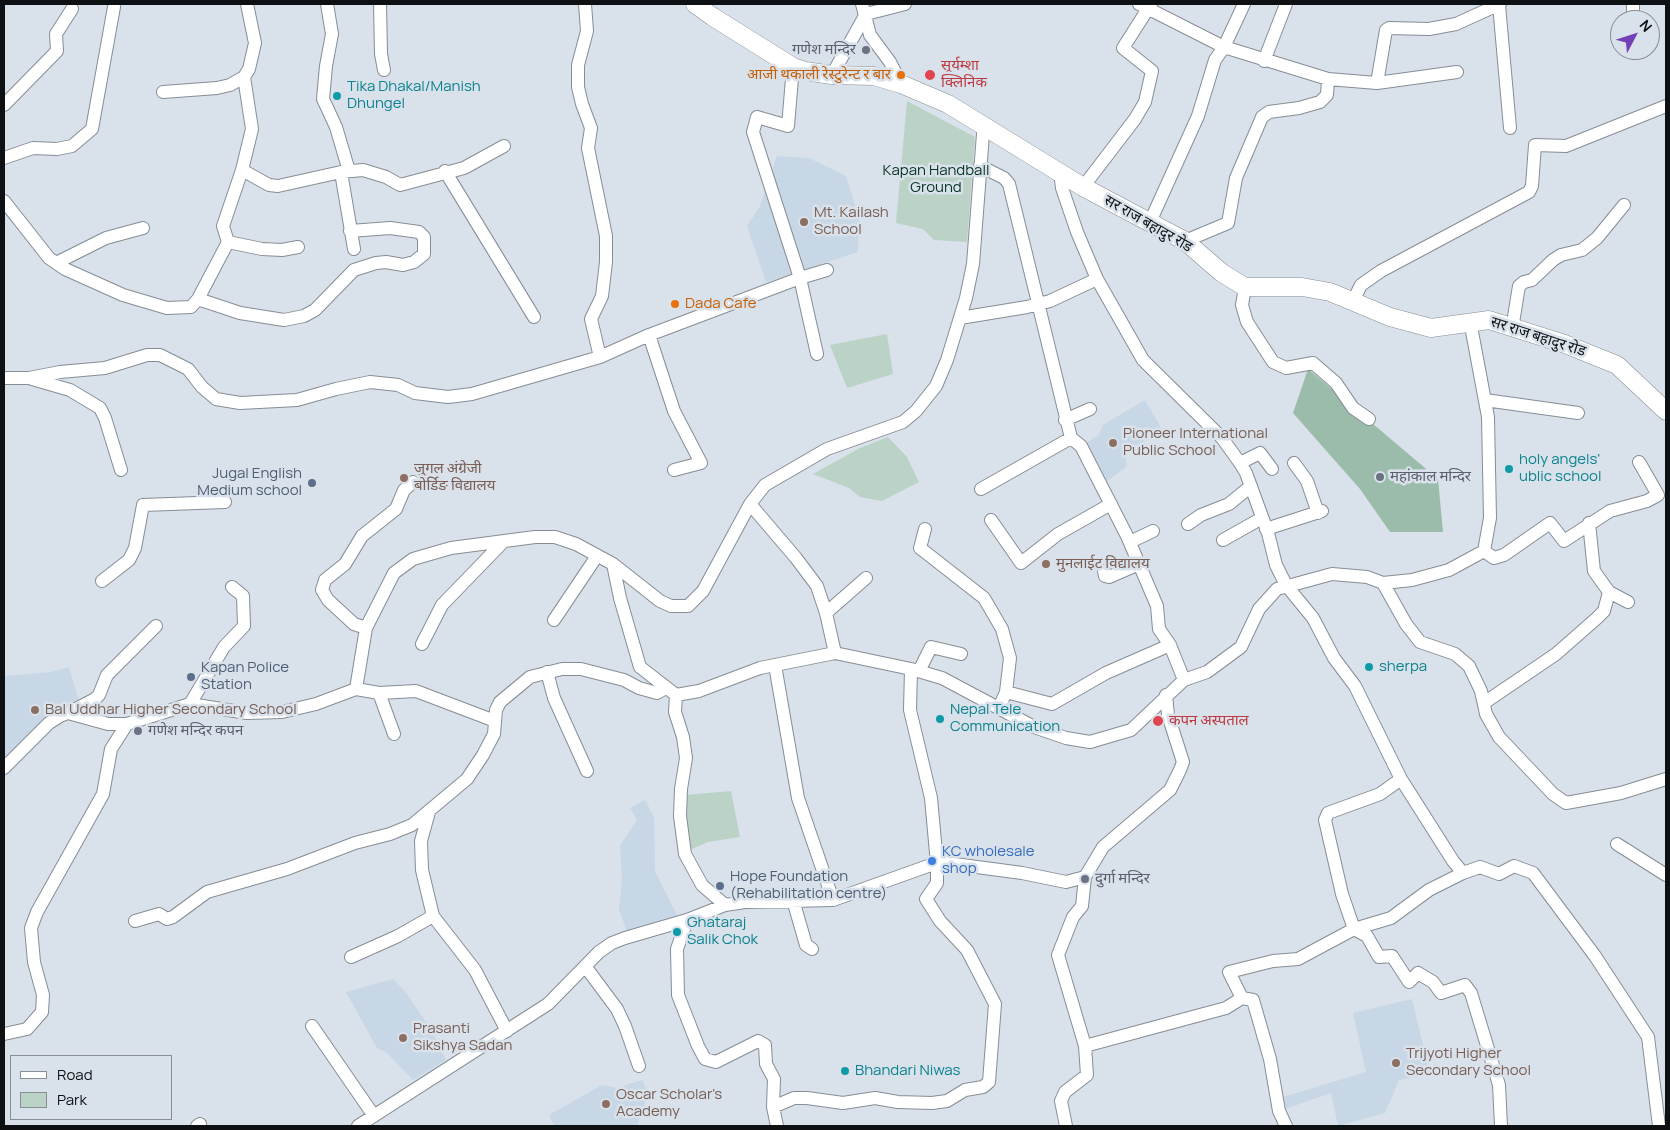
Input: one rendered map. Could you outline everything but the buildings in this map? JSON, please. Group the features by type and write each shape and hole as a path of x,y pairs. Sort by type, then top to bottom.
{"street":[{"path":"163,92 217,88 230,85 244,77 249,69 255,43 247,4"},
{"path":"327,4 332,34 326,66 323,99 336,127 345,171 350,231 354,249"},
{"path":"380,4 381,54 384,70"},
{"path":"585,4 587,31 578,65 578,88 591,128 588,148 606,236 606,262 602,296 591,319 600,357"},
{"name":"सर राज बहादुर रोड","path":"695,4 793,67 805,71 832,75 874,76 901,84 948,104 1083,187 1185,241 1222,273 1245,288 1302,287 1330,292 1352,303 1431,328 1470,321 1489,320 1512,329 1565,344 1617,365 1666,410"},
{"path":"864,9 905,4"},
{"path":"1150,222 1198,116 1215,60 1224,47 1244,4"},
{"path":"1264,61 1286,4"},
{"path":"1377,83 1386,30 1389,28 1429,29 1456,24 1500,4 1510,128"},
{"path":"1083,187 1135,119 1145,102 1152,71 1124,48 1146,5 1224,47 1264,61 1328,79 1377,83 1457,72"},
{"path":"4,158 33,148 58,149 72,146 92,129 114,7"},
{"path":"4,106 57,51 56,34 72,8"},
{"path":"832,75 864,9"},
{"path":"864,9 870,35 890,62 901,84"},
{"path":"793,67 788,126 757,117 753,132 800,278 817,354"},
{"path":"4,201 49,258 56,264 123,295 167,308 185,309 191,307 198,299 228,242 223,226 242,170 252,129 244,77"},
{"path":"1185,241 1228,223 1236,178 1262,117 1269,112 1299,108 1320,102 1326,96 1328,79"},
{"path":"1352,303 1361,285 1382,271 1529,192 1532,186 1536,145 1566,146 1666,106"},
{"path":"356,689 366,628 394,573 413,559 451,548 535,537 555,537 576,544 613,564 660,601 671,606 688,606 703,591 750,504 765,485 827,449 903,422 916,411 936,386 948,360 960,318 973,264 983,134 986,127"},
{"path":"242,170 269,185 278,186 345,171 375,173 400,185 445,171 464,168 504,146"},
{"path":"980,166 1004,178 1009,184 1065,420 1071,438 1081,446 1130,542 1157,606 1159,629 1170,645 1184,680"},
{"path":"445,171 534,317"},
{"path":"1060,172 1062,188 1077,232 1097,279 1143,360 1222,438 1240,462 1251,486 1276,565 1286,585 1314,618 1334,658 1355,686 1401,780 1453,861 1463,873"},
{"path":"1512,329 1519,286 1524,282 1532,280 1552,260 1561,255 1582,250 1597,238 1624,205"},
{"path":"56,264 106,238 143,228"},
{"path":"198,299 247,314 284,320 304,316 315,310 354,270 376,263 386,262 403,265 414,262 424,254 424,237 418,232 390,228 350,231"},
{"path":"228,242 262,249 282,250 298,247"},
{"path":"4,378 29,378 60,372 105,368 146,355 160,355 188,369 202,387 216,399 240,403 297,400 370,382 398,385 415,393 448,397 493,389 600,357 649,335 800,278 827,270"},
{"path":"960,318 1050,301 1097,279"},
{"path":"1245,288 1242,305 1247,322 1273,362 1286,368 1312,363 1336,383 1353,408 1369,419"},
{"path":"135,921 159,914 168,919 207,892 287,869 355,843 390,834 412,825 466,779 483,755 494,734 496,710 500,702 530,677 562,669 581,669 624,680 640,688 657,693 699,691 774,665 835,653 915,670 942,678 1034,727 1066,738 1090,742 1131,730 1184,680 1207,672 1241,647 1259,609 1278,589 1286,585 1332,574 1367,577 1382,583 1412,580 1449,570 1484,550 1490,518 1488,417 1470,321"},
{"path":"649,335 674,411 701,463 674,470"},
{"path":"29,378 70,390 100,408 106,418 121,470"},
{"path":"1485,400 1578,413"},
{"path":"1065,420 1090,409"},
{"path":"982,489 1071,438"},
{"path":"1240,462 1260,453 1272,469"},
{"path":"1484,550 1494,558 1504,555 1550,523 1564,540 1610,511 1658,495 1639,462"},
{"path":"1223,540 1264,524 1320,512 1307,481 1294,463"},
{"path":"366,628 354,624 328,600 322,590 326,580 345,564 362,536 396,509 404,490 413,482"},
{"path":"1188,524 1201,515 1228,504 1251,486"},
{"path":"102,581 128,560 135,548 143,505 225,502"},
{"path":"750,504 817,586 826,612 835,653"},
{"path":"991,520 1021,563 1058,534 1111,504"},
{"path":"1589,523 1594,571 1609,592 1628,602"},
{"path":"925,529 920,548 984,598 1002,629 1010,658 1006,692 999,708"},
{"path":"1130,542 1153,531"},
{"path":"422,644 442,605 504,541"},
{"path":"554,620 597,556"},
{"path":"613,564 620,598 640,667 671,692 683,736 686,758 681,789 680,816 685,854 702,885 725,905"},
{"path":"1104,571 1105,576 1109,577 1140,564"},
{"path":"826,612 866,578"},
{"path":"1382,583 1402,617 1420,642 1455,654 1469,666 1484,703 1486,714 1500,737 1553,794 1566,803 1621,793 1666,779"},
{"path":"190,704 224,647 244,626 243,596 232,587"},
{"path":"1484,703 1556,654 1597,618 1604,611 1609,592"},
{"path":"4,768 49,723 95,699 99,695 107,674 156,626"},
{"path":"1006,692 1052,704 1106,673 1170,645"},
{"path":"772,1107 794,1098 843,1102 876,1098 898,1102 932,1103 947,1101 965,1090 983,1086 989,1082 996,1004 967,950 940,921 926,899 938,883 937,864 931,798 910,710 915,670 931,647 961,654"},
{"path":"774,665 798,798 833,900"},
{"path":"547,672 554,698 587,771"},
{"path":"68,713 108,724 127,724 190,704 264,714 316,704 356,689 379,694 416,691 495,721"},
{"path":"379,694 394,734"},
{"path":"1066,1126 1062,1101 1065,1092 1087,1075 1085,1046 1058,955 1073,917 1082,906 1085,877 1103,847 1170,790 1180,770 1183,762 1168,715 1166,695"},
{"path":"4,1034 28,1029 42,1012 43,995 34,962 31,928 45,897 103,794 111,750 127,724"},
{"path":"1401,780 1380,794 1328,813 1325,820 1342,894 1354,929 1368,936 1380,957 1392,956 1409,982 1418,973 1433,982 1441,993 1466,985 1499,1085 1501,1126"},
{"path":"429,812 422,840 422,870 434,916 475,970 507,1031"},
{"path":"1617,844 1666,875"},
{"path":"358,1126 548,1004 585,966 612,943 687,920 725,905 793,900 833,900 937,864 947,863 1066,882 1085,877"},
{"path":"1242,998 1229,972 1273,962 1298,959 1354,929 1391,918 1429,890 1463,873 1480,867 1499,874 1514,866 1533,873 1595,956 1648,1037 1659,1126"},
{"path":"793,900 806,945 812,949"},
{"path":"351,957 398,936 434,916"},
{"path":"687,920 677,949 678,995 698,1046 705,1059 716,1062 758,1041 764,1045 766,1064 774,1079 772,1107 777,1126"},
{"path":"585,966 617,1009 639,1066"},
{"path":"1085,1046 1212,1014 1242,998 1253,1000 1270,1060 1279,1110 1286,1126"},
{"path":"312,1026 374,1116"}],"shaded area":[{"name":"Mt. Kailash School","path":"777,156 809,158 846,176 859,218 858,252 766,282 747,226 759,208"},
{"name":"Pioneer International Public School","path":"1145,400 1166,436 1160,432 1124,452 1127,466 1101,486 1082,445 1099,435 1103,425"},
{"name":"Bal Uddhar Higher Secondary School","path":"69,667 80,704 4,764 4,676 51,672"},
{"path":"645,800 654,817 655,871 678,917 628,935 619,909 622,878 620,846 637,820 630,808"},
{"name":"Prasanti Sikshya Sadan","path":"393,979 404,990 430,1028 446,1060 413,1080 386,1052 377,1048 346,992"},
{"name":"Trijyoti Higher Secondary School","path":"1412,999 1430,1074 1399,1080 1385,1113 1338,1126 1331,1093 1279,1111 1276,1099 1366,1072 1353,1013"},
{"name":"Oscar Scholar's Academy","path":"642,1080 648,1093 637,1126 554,1126 549,1115 602,1085 617,1088"}],"green space":[{"name":"Kapan Handball Ground","path":"907,101 975,137 967,242 934,240 923,229 896,223"},
{"path":"887,334 893,374 847,388 830,345"},
{"path":"1308,369 1438,479 1443,532 1390,532 1360,489 1293,413"},
{"path":"888,437 907,457 919,482 882,501 860,497 849,488 813,474 860,448"},
{"path":"731,791 740,837 708,842 689,850 684,795"}],"place":[{"name":"गणेश मन्दिर","path":"866,50"},
{"name":"आजी थकाली रेस्टुरेन्ट र बार","path":"901,75"},
{"name":"सूर्यम्शा क्लिनिक","path":"930,75"},
{"name":"Tika Dhakal/Manish Dhungel","path":"337,96"},
{"name":"Mt. Kailash School","path":"804,222"},
{"name":"Dada Cafe","path":"675,304"},
{"name":"Pioneer International Public School","path":"1113,443"},
{"name":"holy angels' ublic school","path":"1509,469"},
{"name":"महांकाल मन्दिर","path":"1380,477"},
{"name":"जुगल अंग्रेजी बोर्डिङ विद्यालय","path":"404,478"},
{"name":"Jugal English Medium school","path":"312,483"},
{"name":"मुनलाईट विद्यालय","path":"1046,564"},
{"name":"sherpa","path":"1369,667"},
{"name":"Kapan Police Station","path":"191,677"},
{"name":"Bal Uddhar Higher Secondary School","path":"35,710"},
{"name":"Nepal Tele Communication","path":"940,719"},
{"name":"कपन अस्पताल","path":"1158,721"},
{"name":"गणेश मन्दिर कपन","path":"138,731"},
{"name":"KC wholesale shop","path":"932,861"},
{"name":"दुर्गा मन्दिर","path":"1085,879"},
{"name":"Hope Foundation (Rehabilitation centre)","path":"720,886"},
{"name":"Ghataraj Salik Chok","path":"677,932"},
{"name":"Prasanti Sikshya Sadan","path":"403,1038"},
{"name":"Trijyoti Higher Secondary School","path":"1396,1063"},
{"name":"Bhandari Niwas","path":"845,1071"},
{"name":"Oscar Scholar's Academy","path":"606,1104"}]}
